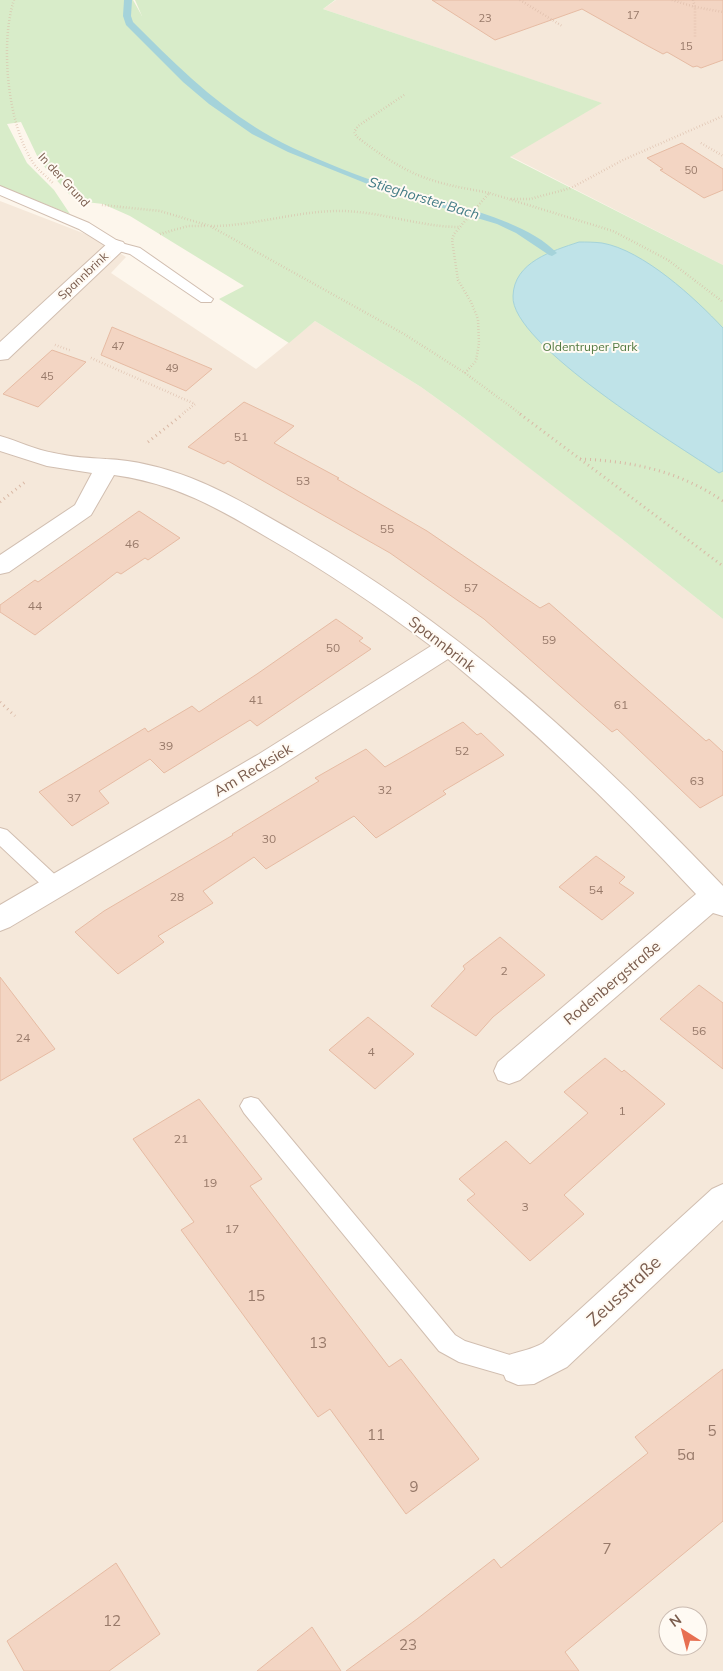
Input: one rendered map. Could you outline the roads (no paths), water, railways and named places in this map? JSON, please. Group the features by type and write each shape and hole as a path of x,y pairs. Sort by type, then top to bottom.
{"street":[{"name":"Spannbrink","path":"0,354 116,246"},
{"name":"Spannbrink","path":"0,443 50,459 143,471 168,478 208,495 240,512 288,538 355,579 448,647 558,738 596,774 719,900"},
{"path":"0,566 82,510 88,503 107,466"},
{"name":"Am Recksiek","path":"0,919 268,761 448,647"},
{"name":"Rodenbergstraße","path":"509,1071 719,900"},
{"name":"Zeusstraße","path":"518,1368 534,1367 555,1355 723,1198"}],"lane":[{"name":"Spannbrink","path":"0,190 84,226 116,246"},
{"path":"116,246 135,251 206,299"},
{"path":"0,835 56,887"},
{"path":"251,1106 447,1343 460,1351 518,1368"}],"water":[{"path":"579,242 602,243 618,247 651,265 698,303 723,328 723,471 719,473 635,418 600,392 566,366 538,340 519,316 513,296 515,284 520,274 527,266 547,254"}],"waterway":[{"name":"Stieghorster Bach","path":"128,0 127,16 129,23 186,80 212,102 255,132 291,150 383,187 500,222 519,231 552,253"}],"park label":[{"name":"Oldentruper Park","path":"590,347"}]}
